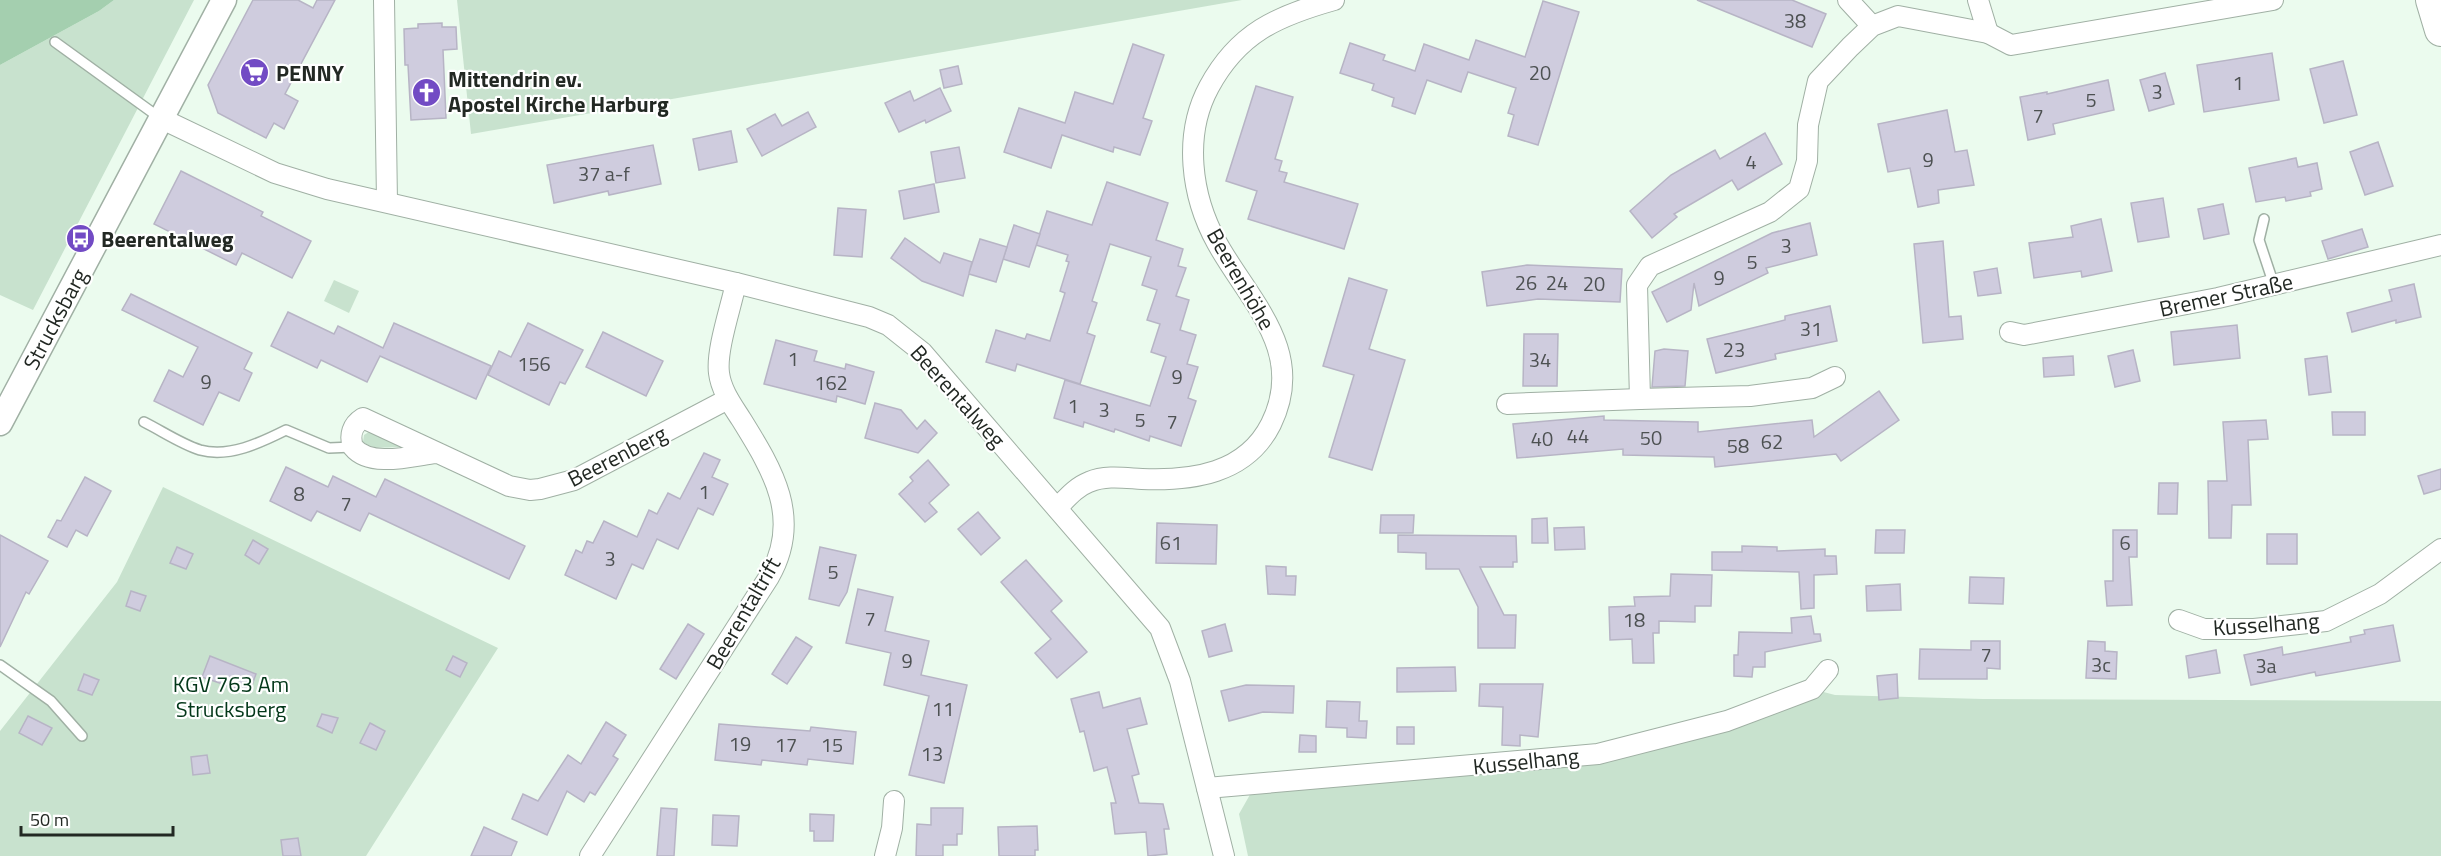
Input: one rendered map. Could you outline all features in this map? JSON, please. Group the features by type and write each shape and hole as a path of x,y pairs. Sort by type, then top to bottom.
{"main road":[{"path":"2432,0 2441,30"}],"street":[{"path":"160,118 224,0"},
{"path":"384,0 387,202"},
{"name":"Beerenhöhe","path":"1058,508 1082,485 1101,478 1174,480 1212,473 1242,458 1254,448 1270,425 1280,399 1282,370 1279,355 1268,322 1216,242 1199,198 1193,164 1196,123 1206,92 1216,74 1248,37 1287,14 1334,0"},
{"path":"1848,0 1872,26"},
{"path":"1978,0 1988,33"},
{"path":"1640,399 1637,285 1650,266 1770,212 1799,189 1807,161 1808,125 1818,81 1872,26 1898,16 1988,33 2011,45 2273,0"},
{"name":"Beerentalweg","path":"160,118 275,173 327,189 736,283 869,317 888,325 922,352 1160,628 1180,681 1224,856"},
{"name":"Strucksbarg","path":"0,423 160,118"},
{"name":"Bremer Straße","path":"2010,332 2024,335 2218,298 2441,245"},
{"name":"Beerentaltrift","path":"590,856 769,577 777,560 784,514 780,490 761,452 721,384 719,364 736,283"},
{"path":"1507,405 1750,396 1812,388 1835,377"},
{"name":"Beerenberg","path":"435,453 376,458 360,454 353,447 353,430 363,418 509,486 530,490 552,487 574,480 728,399"},
{"name":"Kusselhang","path":"2179,620 2204,629 2254,629 2326,621 2380,594 2441,549"},
{"name":"Kusselhang","path":"1207,788 1598,754 1727,721 1812,689 1828,670"},
{"path":"885,856 892,828 894,801"}],"lane":[{"path":"54,42 160,118"},
{"path":"2264,219 2259,240 2274,285"},
{"path":"144,422 199,449 209,451 244,448 286,430 329,448 353,447"},
{"path":"0,664 51,701 82,736"}],"green space":[{"path":"114,0 194,0 33,310 0,295 0,65 99,11"},
{"path":"457,0 1242,0 471,134"},
{"path":"334,280 359,291 349,313 324,301"},
{"path":"372,430 402,444 400,447 386,448 367,445 363,442 364,435"},
{"name":"KGV 763 Am Strucksberg","path":"163,487 498,648 366,856 0,856 0,731 117,582"},
{"path":"1812,689 1835,695 1983,699 2441,701 2441,856 1248,856 1239,814 1256,784 1598,754"}],"shaded area":[{"path":"0,0 114,0 99,11 0,65"}],"building":[{"name":"PENNY","path":"253,0 298,0 313,8 317,0 335,0 285,94 298,101 284,129 274,123 266,138 218,113 208,85"},
{"path":"1697,0 1792,0 1826,14 1812,47"},
{"path":"1543,1 1579,12 1538,145 1508,136 1514,115 1508,113 1516,88 1468,72 1461,92 1427,80 1415,114 1392,106 1394,98 1372,90 1374,84 1340,73 1350,43 1385,55 1383,60 1415,71 1424,44 1469,60 1476,40 1525,57"},
{"name":"Mittendrin ev. Apostel Kirche Harburg","path":"442,23 442,27 456,27 457,49 443,50 446,118 411,120 404,29 418,28 418,24"},
{"path":"1133,44 1164,55 1143,118 1152,121 1140,155 1114,147 1113,152 1062,135 1051,168 1004,152 1019,108 1065,123 1075,92 1113,104"},
{"path":"2272,53 2279,100 2204,112 2197,65"},
{"path":"2343,61 2357,115 2324,123 2310,69"},
{"path":"958,66 962,84 944,88 940,70"},
{"path":"2165,73 2174,104 2149,111 2140,80"},
{"path":"2108,80 2114,110 2053,124 2055,134 2028,140 2020,97 2047,92 2047,94"},
{"path":"1256,86 1293,97 1275,159 1282,161 1279,171 1287,173 1284,182 1358,204 1344,249 1248,219 1257,191 1226,181"},
{"path":"940,88 951,111 899,132 885,103 910,91 914,101"},
{"path":"1947,110 1955,152 1967,150 1974,185 1938,190 1939,203 1918,207 1910,168 1888,172 1878,124"},
{"path":"808,112 816,127 762,156 747,129 775,114 782,126"},
{"path":"731,131 737,162 699,170 693,139"},
{"path":"1765,133 1782,164 1738,190 1732,180 1674,214 1677,217 1652,238 1630,211 1671,175 1715,150 1720,159"},
{"path":"2378,142 2393,186 2365,195 2350,152"},
{"path":"653,145 661,184 609,195 608,191 554,203 547,165"},
{"path":"959,147 965,178 936,183 931,152"},
{"path":"2296,158 2298,167 2317,163 2322,189 2310,192 2311,196 2286,201 2285,197 2256,202 2249,168"},
{"path":"181,171 263,212 261,216 311,241 292,278 242,253 236,265 154,224"},
{"path":"1107,182 1168,203 1156,240 1183,249 1178,266 1186,268 1176,296 1189,300 1180,330 1196,335 1187,364 1198,367 1188,398 1196,401 1181,446 1150,436 1149,441 1115,429 1114,432 1084,422 1083,427 1054,418 1065,380 1150,406 1166,357 1151,352 1160,324 1147,320 1157,290 1142,285 1151,257 1110,244 1092,301 1097,303 1087,333 1095,336 1080,384 1017,364 1015,371 986,362 996,330 1025,339 1027,334 1050,341 1065,293 1060,291 1069,262 1066,261 1068,255 1036,245 1047,211 1092,225"},
{"path":"934,184 939,212 904,219 899,191"},
{"path":"2163,198 2169,237 2138,242 2131,203"},
{"path":"2223,204 2229,234 2204,239 2198,209"},
{"path":"838,208 866,210 862,257 834,255"},
{"path":"2101,219 2112,271 2082,277 2081,271 2034,278 2029,243 2073,237 2071,226"},
{"path":"1810,223 1817,255 1766,268 1768,273 1699,306 1694,283 1691,310 1667,322 1652,292 1772,233"},
{"path":"1014,225 1040,234 1029,267 1003,259"},
{"path":"2362,229 2368,247 2328,259 2322,241"},
{"path":"905,238 940,263 944,253 972,262 969,273 980,239 1007,247 996,282 969,274 963,296 922,281 891,258"},
{"path":"1943,241 1949,317 1961,316 1963,339 1923,343 1914,244"},
{"path":"1527,265 1622,269 1620,302 1538,299 1487,306 1482,272"},
{"path":"1997,268 2001,293 1978,296 1974,272"},
{"path":"1349,278 1387,290 1369,349 1405,360 1372,470 1329,457 1354,375 1323,366"},
{"path":"2414,284 2421,317 2396,323 2396,320 2352,332 2347,313 2392,301 2389,290"},
{"path":"131,294 252,353 244,369 252,373 239,401 219,392 203,425 154,401 169,370 183,377 198,347 122,310"},
{"path":"1830,306 1837,341 1775,354 1776,359 1716,373 1707,339 1785,320 1785,316"},
{"path":"288,312 334,334 338,326 383,348 394,323 491,366 476,399 380,356 367,382 321,360 317,368 271,346"},
{"path":"528,323 583,350 565,384 560,382 549,405 488,375 499,351 511,357"},
{"path":"2237,325 2240,358 2174,365 2171,332"},
{"path":"603,332 663,361 646,396 586,367"},
{"path":"1524,334 1558,334 1557,386 1523,386"},
{"path":"776,340 817,351 814,361 845,369 846,364 874,372 865,404 837,396 836,402 764,384"},
{"path":"1664,349 1688,351 1685,386 1652,387 1655,351"},
{"path":"2133,350 2140,381 2115,387 2108,356"},
{"path":"2073,356 2074,375 2044,377 2043,358"},
{"path":"2327,356 2331,392 2309,395 2305,359"},
{"path":"1879,391 1899,420 1841,461 1836,454 1715,467 1714,457 1623,455 1623,449 1517,458 1513,424 1604,416 1604,420 1698,422 1698,432 1812,420 1814,437"},
{"path":"875,403 901,410 917,429 925,420 937,433 918,453 865,438"},
{"path":"2332,412 2365,412 2365,435 2333,435"},
{"path":"2266,420 2268,439 2248,440 2251,505 2232,505 2231,538 2209,538 2208,481 2227,481 2223,422"},
{"path":"704,453 720,460 712,477 728,484 713,515 698,508 678,549 657,539 643,569 632,564 616,599 565,575 576,550 582,553 587,541 593,543 604,521 637,537 649,510 657,514 668,493 680,499"},
{"path":"928,460 949,485 929,503 937,512 925,522 899,494 913,481 910,477"},
{"path":"286,467 328,487 333,476 376,497 385,479 525,546 509,579 369,513 360,531 317,511 311,521 270,501"},
{"path":"2441,469 2441,489 2424,494 2418,476"},
{"path":"85,477 111,491 87,536 76,530 67,547 48,537 57,520 61,521"},
{"path":"2159,483 2178,483 2177,514 2158,514"},
{"path":"978,512 1000,538 981,555 958,529"},
{"path":"1381,515 1414,515 1413,533 1380,533"},
{"path":"1547,518 1548,543 1532,543 1532,519"},
{"path":"1157,523 1217,525 1216,564 1156,563"},
{"path":"1584,527 1585,549 1555,550 1554,528"},
{"path":"1876,530 1905,530 1904,553 1875,553"},
{"path":"2113,530 2137,530 2137,557 2129,557 2132,605 2107,606 2105,581 2113,581"},
{"path":"2267,534 2297,534 2297,564 2267,564"},
{"path":"0,535 48,561 29,594 26,592 0,647"},
{"path":"1398,535 1516,536 1517,562 1513,562 1513,567 1480,567 1504,615 1516,615 1515,648 1478,648 1478,607 1459,569 1426,569 1426,553 1398,552"},
{"path":"253,540 268,549 259,564 245,555"},
{"path":"1742,546 1777,547 1777,551 1825,549 1825,556 1836,556 1837,574 1814,575 1814,608 1801,609 1799,572 1712,570 1712,552 1742,552"},
{"path":"177,547 193,554 186,569 170,563"},
{"path":"820,547 856,555 847,592 839,606 809,599"},
{"path":"1026,560 1062,601 1051,611 1087,652 1057,678 1035,653 1051,639 1001,582"},
{"path":"1266,566 1286,567 1286,576 1296,576 1295,595 1268,594"},
{"path":"1671,574 1712,575 1711,606 1695,606 1695,622 1659,621 1659,633 1653,633 1654,663 1633,663 1632,639 1610,640 1609,607 1635,606 1634,597 1670,596"},
{"path":"1970,577 2004,578 2003,604 1969,603"},
{"path":"1900,584 1901,610 1867,611 1866,586"},
{"path":"858,589 893,597 885,631 929,641 921,675 967,685 944,783 909,775 929,696 884,685 891,653 846,643"},
{"path":"131,591 146,596 140,611 126,606"},
{"path":"1811,616 1814,634 1820,634 1821,641 1765,652 1765,667 1753,667 1752,677 1734,676 1734,655 1738,655 1739,632 1792,633 1791,618"},
{"path":"688,624 704,634 676,679 660,669"},
{"path":"1225,624 1232,651 1209,657 1202,631"},
{"path":"2393,625 2400,661 2316,676 2315,672 2251,685 2244,655 2282,647 2283,655 2351,642 2350,637 2365,634 2364,630"},
{"path":"796,637 812,647 787,684 772,674"},
{"path":"1971,641 2000,641 2000,669 1987,668 1987,679 1919,679 1920,649 1971,650"},
{"path":"2088,641 2105,642 2105,651 2117,652 2116,679 2086,678"},
{"path":"2216,650 2220,673 2189,678 2186,656"},
{"path":"210,656 256,674 249,693 202,677"},
{"path":"453,656 467,663 460,677 446,670"},
{"path":"1455,667 1456,691 1397,692 1397,668"},
{"path":"84,674 99,680 92,695 78,690"},
{"path":"1897,674 1898,698 1879,700 1877,676"},
{"path":"1480,684 1543,684 1538,737 1520,735 1520,746 1502,745 1503,707 1479,706"},
{"path":"1246,685 1294,686 1293,713 1263,712 1229,721 1221,691"},
{"path":"1099,692 1103,708 1140,698 1147,724 1127,729 1139,774 1132,776 1139,803 1163,804 1169,829 1164,829 1167,854 1148,856 1146,832 1115,834 1111,803 1116,803 1107,767 1094,771 1084,731 1080,732 1071,699"},
{"path":"1327,701 1360,702 1359,721 1367,721 1366,738 1347,737 1347,728 1326,727"},
{"path":"322,714 338,718 332,733 317,726"},
{"path":"28,716 52,728 42,745 19,733"},
{"path":"606,722 626,735 613,756 618,759 595,795 590,792 584,802 567,791 547,835 512,819 523,794 538,801 568,755 581,764"},
{"path":"370,723 385,731 376,750 360,743"},
{"path":"719,724 810,731 811,727 856,732 853,764 808,759 807,765 762,760 761,765 715,760"},
{"path":"1397,727 1414,727 1414,744 1397,744"},
{"path":"1300,735 1316,736 1316,752 1299,752"},
{"path":"207,755 210,773 193,775 191,757"},
{"path":"661,808 677,809 674,856 657,856"},
{"path":"931,808 963,808 962,834 957,834 957,845 943,845 943,856 916,856 917,824 931,825"},
{"path":"810,814 834,815 833,841 814,841 814,831 810,831"},
{"path":"713,815 739,816 737,846 712,845"},
{"path":"1037,826 1038,850 1035,850 1035,856 999,856 998,827"},
{"path":"484,827 517,842 511,856 471,856"},
{"path":"298,838 301,856 283,856 281,840"}],"place":[{"name":"PENNY","path":"255,73"},
{"name":"Mittendrin ev. Apostel Kirche Harburg","path":"427,92"},
{"name":"Beerentalweg","path":"80,239"}]}
